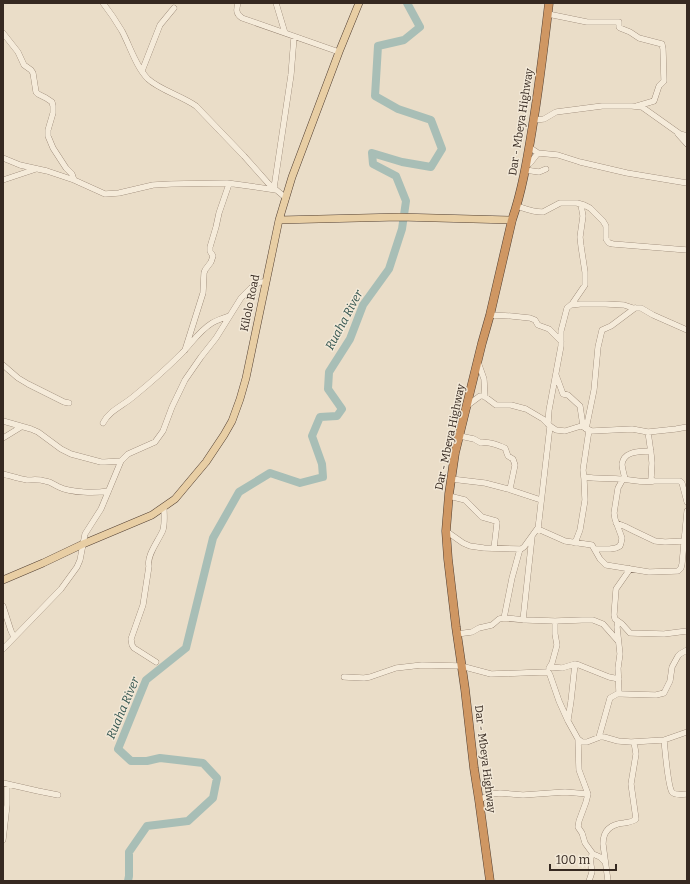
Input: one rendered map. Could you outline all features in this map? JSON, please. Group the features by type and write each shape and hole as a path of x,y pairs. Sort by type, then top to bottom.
{"highway":[{"name":"Dar - Mbeya Highway","path":"490,881 461,666 446,531 451,480 460,436 525,168 539,88 549,3"}],"main road":[{"name":"Kilolo Road","path":"3,580 152,515 164,508 175,499 206,462 224,435 232,421 246,378 279,220 295,169 359,3"},
{"path":"279,220 399,217 512,220"}],"street":[{"path":"103,3 122,31 142,71 149,80 158,86 188,100 196,106 268,183 286,198"},
{"path":"238,3 236,10 238,16 242,18 339,52"},
{"path":"276,3 285,33"},
{"path":"142,71 160,25 174,8"},
{"path":"534,120 544,118 556,112 602,106 638,106 654,101 659,86 664,81 662,44 639,38 620,28 619,22 587,22 548,14"},
{"path":"3,33 18,52 24,65 33,73 36,92 52,102 53,112 48,130 48,136 53,148 66,168 72,174 74,180"},
{"path":"275,189 291,75 294,36"},
{"path":"638,106 650,112 683,136 687,136"},
{"path":"675,131 687,144"},
{"path":"529,147 538,153 558,155 580,162 627,173 687,183"},
{"path":"538,153 525,168 539,172 546,169"},
{"path":"3,158 20,165 74,180 105,194 119,193 153,185 171,184 229,184 275,189"},
{"path":"3,180 37,169"},
{"path":"185,350 203,293 204,273 212,260 213,256 210,251 210,247 222,202 229,184"},
{"path":"517,206 530,211 543,212 560,203 581,204 590,208 603,221 606,226 606,240 609,243 687,250"},
{"path":"446,531 467,546 520,549 524,547 538,528 549,425 549,410 561,342 561,331 567,308 571,305 585,285 585,272 580,246 583,216 581,204"},
{"path":"3,649 61,588 79,563 85,534 97,516 121,461 128,454 155,442 162,431 185,380 216,338 241,298 251,288 260,282 266,282"},
{"path":"571,305 606,304 641,308 652,315 687,330"},
{"path":"575,543 580,530 585,500 584,462 586,428 594,390 598,347 602,330 610,327 635,308"},
{"path":"490,315 530,318 535,320 538,325 549,329 561,342"},
{"path":"103,423 108,415 133,398 185,350 196,336 213,322 229,316"},
{"path":"478,361 484,379 486,397"},
{"path":"3,365 18,378 28,384 69,403"},
{"path":"555,375 563,394 568,395 580,406 586,428"},
{"path":"468,405 480,396 483,396 496,405 511,405 526,409 543,419 557,430 565,430 580,426 593,431 632,429 648,432 687,427"},
{"path":"3,421 38,432 61,449 71,454 101,462 121,461"},
{"path":"3,438 21,427"},
{"path":"648,432 652,463 651,478 654,481"},
{"path":"460,436 481,443 485,442 505,448 508,456 513,459 515,465 510,489"},
{"path":"595,549 610,549 620,546 622,538 614,516 614,508 618,488 624,479 622,466 624,458 631,453 651,451"},
{"path":"3,474 20,479 38,479 47,481 68,490 90,493 108,491"},
{"path":"584,477 624,479 645,482 679,481 681,482 687,502"},
{"path":"451,480 485,483 510,489 542,500"},
{"path":"449,496 466,500 482,517 496,521 494,548"},
{"path":"156,662 134,648 131,639 143,606 149,566 148,560 164,527 164,508"},
{"path":"538,528 562,540 592,545 600,559 606,564 649,572 678,571 682,564 687,511"},
{"path":"616,523 655,541 684,541"},
{"path":"523,620 532,536"},
{"path":"504,618 512,578 520,549"},
{"path":"630,569 616,590 615,619 630,633 664,634 687,631"},
{"path":"3,606 14,637"},
{"path":"457,634 472,632 479,628 492,625 504,618 555,621 582,620 598,621 607,627 618,641"},
{"path":"555,621 557,645 548,669 559,701 578,739 579,770 588,794 578,825 585,843 594,854 605,862"},
{"path":"618,622 617,627 620,654 619,694"},
{"path":"599,737 611,696 619,694 656,695 664,693 670,681 672,667 680,654 687,650"},
{"path":"568,721 575,664"},
{"path":"344,676 364,678 396,668 422,666 461,666 491,674 562,668 580,664 609,677 619,679"},
{"path":"578,739 584,742 599,737 604,737 618,741 634,742 664,740 687,732"},
{"path":"664,740 669,783 672,792 677,795 687,794"},
{"path":"608,881 603,840 606,833 613,825 633,822 636,819 631,784 636,754 634,742"},
{"path":"3,840 7,805 5,783 38,792 58,795"},
{"path":"479,800 492,794 500,793 523,795 565,792 588,794"},
{"path":"589,881 592,872 590,858 594,854"}],"waterway":[{"name":"Ruaha River","path":"128,881 129,852 147,826 188,821 213,798 217,778 203,763 160,758 147,761 131,761 118,749 146,680 186,648 213,538 239,492 270,473 300,483 323,477 322,464 312,436 320,417 337,416 342,409 328,389 329,372 350,339 363,305 389,269 402,229 406,201 396,176 373,164 372,153 402,162 431,167 442,149 431,120 398,109 375,96 378,46 404,40 420,27 407,3"}]}
